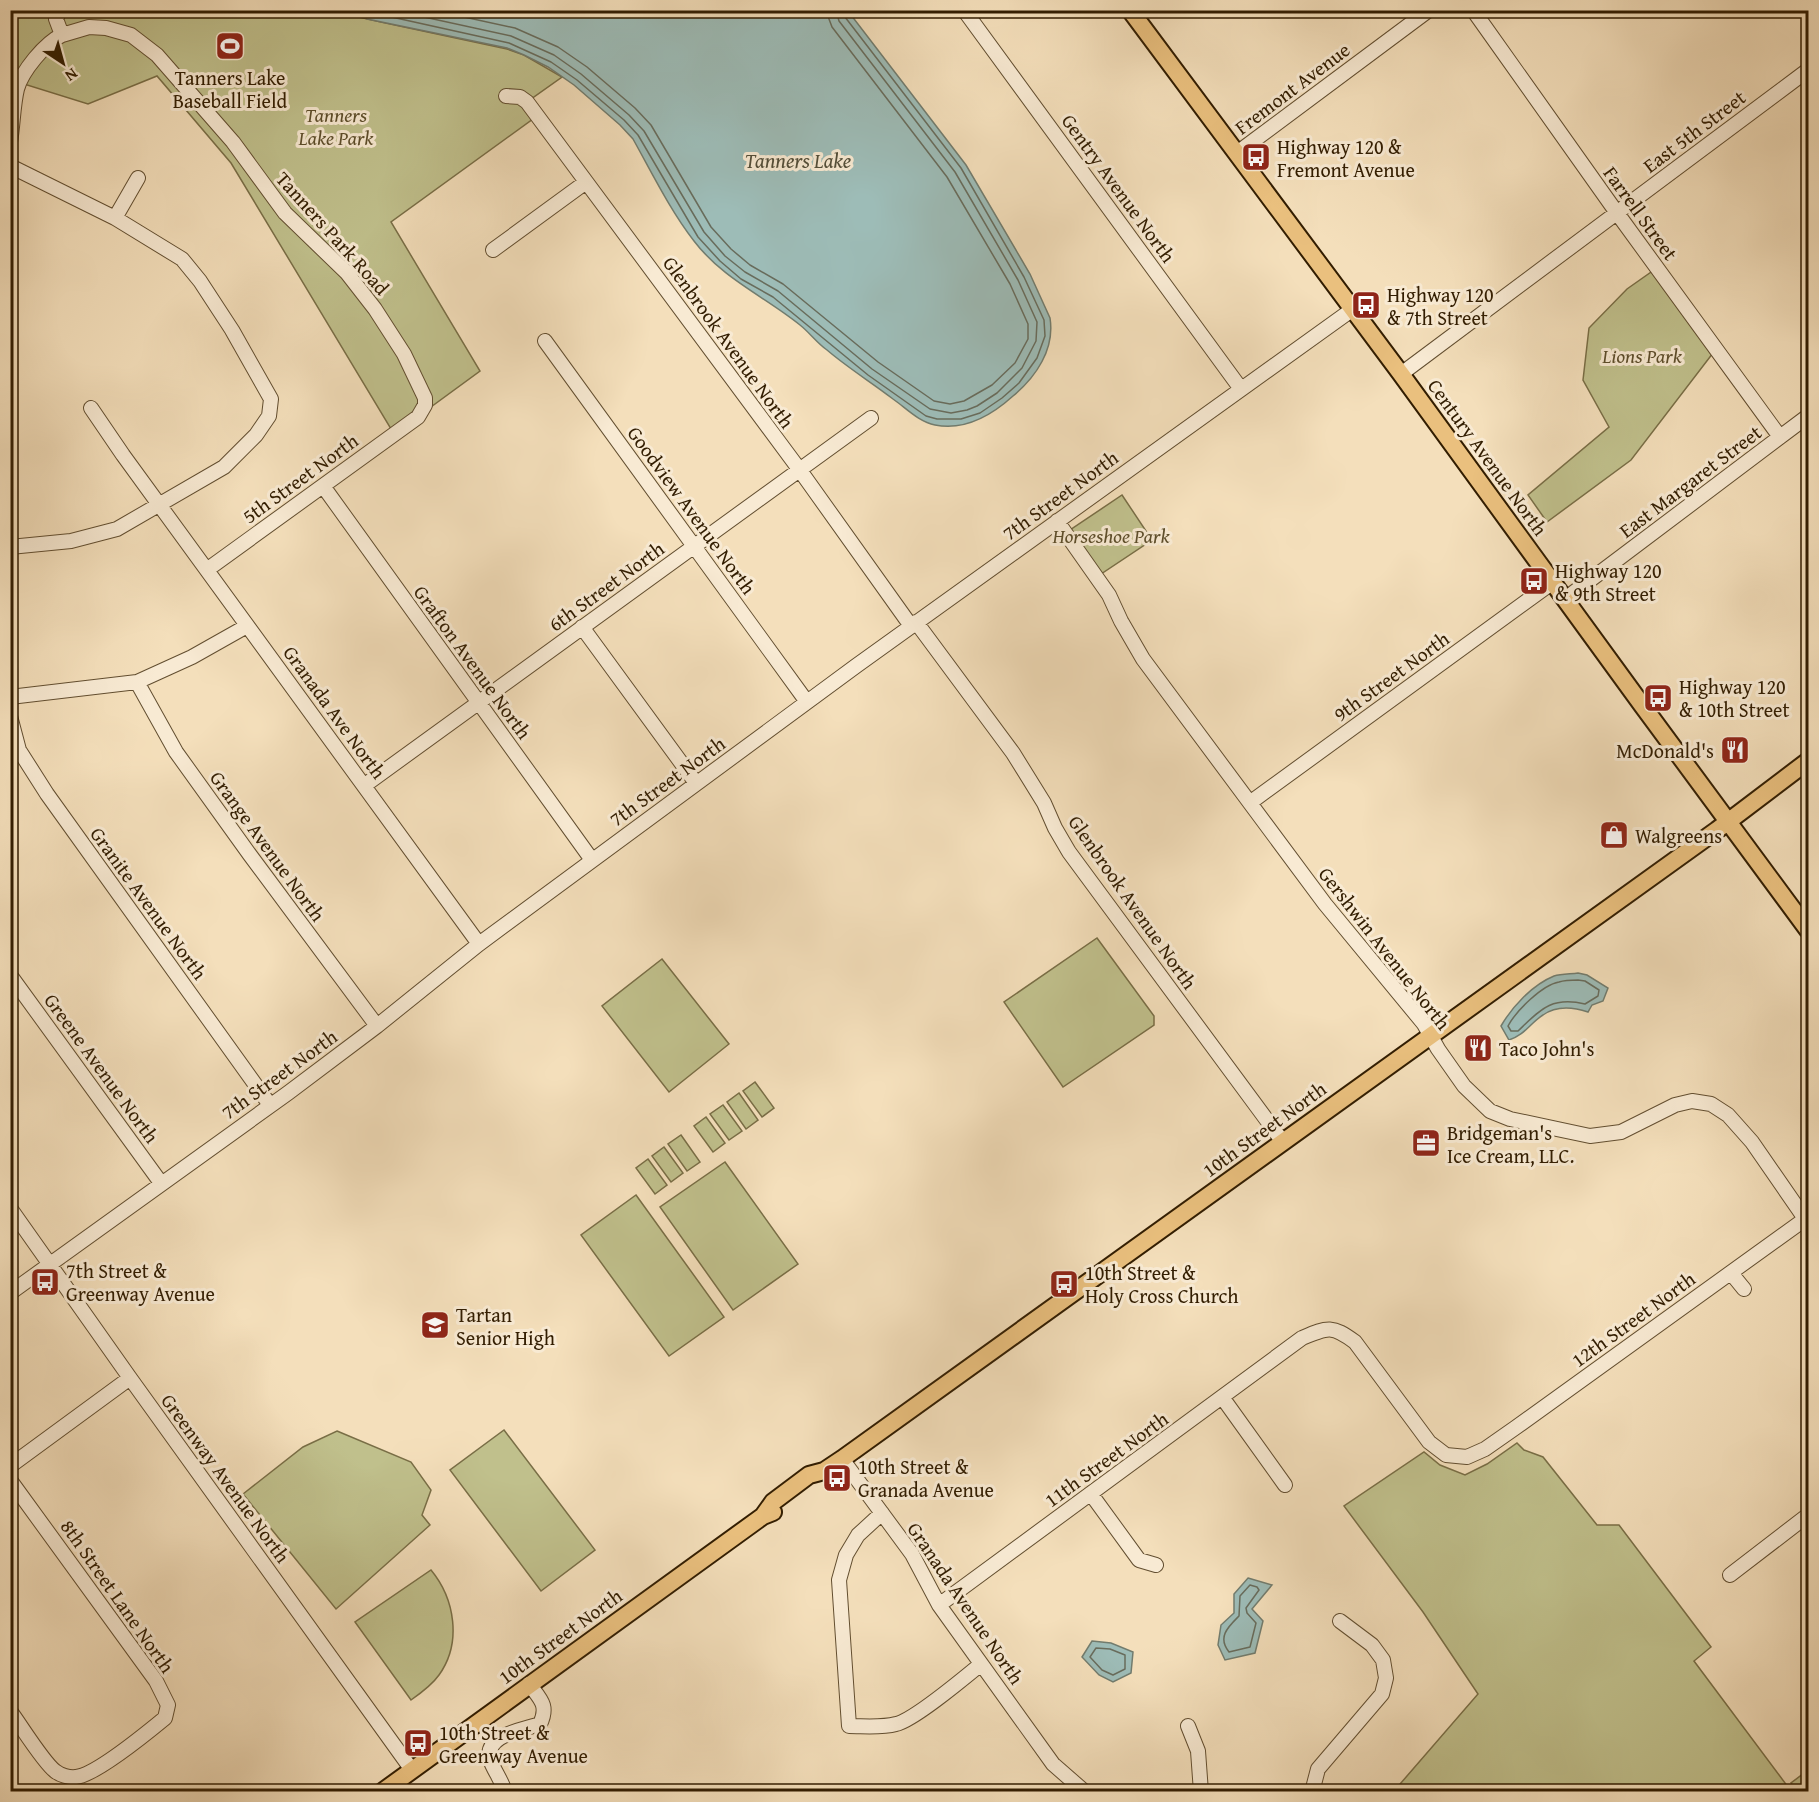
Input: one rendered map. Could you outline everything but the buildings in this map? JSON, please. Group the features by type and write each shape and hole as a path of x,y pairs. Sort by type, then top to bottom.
{"main road":[{"name":"Century Avenue North","path":"1130,10 1401,374 1809,930"},
{"name":"10th Street North","path":"382,1791 763,1516 779,1511 816,1484 824,1471 1728,822 1809,761"}],"street":[{"path":"10,142 18,87 35,57 54,39 62,35 56,19 60,10"},
{"name":"Fremont Avenue","path":"1237,153 1429,10"},
{"name":"Farrell Street","path":"1473,10 1780,437"},
{"name":"Gentry Avenue North","path":"965,11 1241,389"},
{"name":"Tanners Park Road","path":"62,35 89,27 106,27 131,35 157,55 233,142 285,213 347,273 375,309 404,354 425,398 425,405 416,419"},
{"name":"East 5th Street","path":"1401,374 1809,70"},
{"name":"Glenbrook Avenue North","path":"506,96 516,95 525,100 1012,753 1044,803 1069,852 1283,1142"},
{"path":"10,166 115,218 182,259 200,281 232,330 271,399 269,416 256,435 224,467 117,529 71,541 10,547"},
{"path":"115,218 138,178"},
{"path":"493,249 585,182"},
{"name":"7th Street North","path":"10,1293 377,1026 479,944 696,783 1353,309"},
{"name":"Goodview Avenue North","path":"545,341 807,702"},
{"name":"Granada Ave North","path":"91,408 479,944"},
{"name":"East Margaret Street","path":"1565,599 1809,416"},
{"name":"6th Street North","path":"365,785 871,418"},
{"name":"5th Street North","path":"208,569 416,419"},
{"name":"Grafton Avenue North","path":"323,486 592,860"},
{"name":"Gershwin Avenue North","path":"1057,521 1108,595 1120,621 1143,659 1325,904 1424,1024 1464,1086 1490,1111 1510,1119 1590,1136 1621,1132 1675,1105 1692,1101 1711,1104 1728,1115 1752,1142 1808,1220"},
{"name":"9th Street North","path":"1251,802 1553,582"},
{"path":"10,697 137,682 192,657 248,626"},
{"path":"582,627 696,783"},
{"name":"Grange Avenue North","path":"137,682 176,752 377,1026"},
{"name":"Granite Avenue North","path":"10,716 19,750 46,794 270,1105"},
{"name":"Greene Avenue North","path":"10,975 161,1183"},
{"name":"Greenway Avenue North","path":"10,1208 412,1770"},
{"name":"12th Street North","path":"1294,1343 1324,1329 1340,1330 1355,1342 1429,1442 1446,1455 1467,1457 1480,1451 1808,1220"},
{"path":"1731,1273 1744,1290"},
{"name":"11th Street North","path":"939,1605 1294,1343"},
{"path":"10,1466 130,1378"},
{"path":"1222,1397 1285,1485"},
{"name":"Granada Avenue North","path":"842,1459 912,1554 939,1605 1053,1764 1085,1791"},
{"name":"8th Street Lane North","path":"10,1480 156,1681 168,1705 165,1718 158,1724 90,1773 77,1777 65,1776 53,1770 10,1711"},
{"path":"1091,1494 1139,1560 1156,1565"},
{"path":"882,1513 858,1534 846,1555 839,1580 849,1726 898,1724 981,1664"},
{"path":"1730,1575 1809,1515"},
{"path":"1312,1791 1318,1769 1382,1694 1386,1678 1383,1660 1372,1645 1340,1621"},
{"path":"505,1791 490,1759 491,1750 495,1741 502,1736 540,1724 545,1713 543,1702 529,1684"},
{"path":"1188,1726 1198,1751 1201,1791"}],"green space":[{"name":"Tanners Lake Park","path":"29,10 348,11 359,17 507,49 524,55 562,77 527,102 537,116 391,222 480,371 394,434 231,163 157,76 88,104 11,80 10,24"},
{"name":"Lions Park","path":"1654,270 1713,353 1631,460 1547,522 1528,495 1609,427 1583,380 1589,328 1627,289"},
{"name":"Horseshoe Park","path":"1122,495 1152,540 1101,574 1070,530"},
{"path":"1097,938 1154,1016 1154,1025 1063,1087 1004,1002"},
{"path":"662,959 729,1044 669,1092 602,1006"},
{"path":"755,1082 774,1108 762,1117 743,1091"},
{"path":"739,1093 758,1120 746,1129 727,1102"},
{"path":"723,1105 742,1131 729,1140 710,1114"},
{"path":"706,1117 725,1143 713,1152 694,1126"},
{"path":"681,1135 700,1162 687,1171 668,1144"},
{"path":"664,1147 683,1173 671,1182 652,1156"},
{"path":"648,1159 667,1185 655,1194 636,1168"},
{"path":"725,1162 798,1264 733,1310 660,1207"},
{"path":"636,1195 724,1317 669,1356 581,1235"},
{"path":"504,1430 595,1550 541,1591 450,1470"},
{"path":"337,1431 411,1462 431,1490 422,1515 430,1525 336,1609 243,1494 303,1447"},
{"path":"1517,1443 1524,1450 1543,1457 1597,1525 1619,1525 1711,1647 1694,1661 1791,1791 1394,1791 1478,1694 1423,1612 1344,1506 1424,1452 1440,1465 1465,1475 1487,1464"},
{"path":"431,1570 446,1594 450,1608 453,1621 451,1649 436,1679 411,1700 355,1622"},
{"path":"1808,1770 1808,1791 1797,1791 1791,1783"}],"water":[{"name":"Tanners Lake","path":"348,11 848,11 966,165 1030,274 1050,318 1050,341 1042,362 1029,380 1005,403 977,420 957,426 935,425 924,421 843,363 800,325 731,277 705,254 677,217 633,139 574,85 548,67 507,48 367,19"},
{"path":"1578,973 1587,975 1608,988 1603,1001 1592,1005 1588,1012 1565,1008 1548,1012 1520,1035 1509,1040 1501,1026 1523,997 1554,976"},
{"path":"1248,1578 1272,1585 1252,1609 1263,1621 1255,1653 1225,1660 1218,1645 1221,1625 1234,1613 1234,1594"},
{"path":"1092,1641 1111,1643 1133,1652 1131,1673 1113,1682 1099,1675 1082,1657"}],"place":[{"name":"Tanners Lake Baseball Field","path":"230,46"},
{"name":"Highway 120 & Fremont Avenue","path":"1256,157"},
{"name":"Highway 120 & 7th Street","path":"1366,305"},
{"name":"Highway 120 & 9th Street","path":"1534,581"},
{"name":"Highway 120 & 10th Street","path":"1658,698"},
{"name":"McDonald's","path":"1735,750"},
{"name":"Walgreens","path":"1614,835"},
{"name":"Taco John's","path":"1478,1048"},
{"name":"Bridgeman's Ice Cream, LLC.","path":"1426,1143"},
{"name":"7th Street & Greenway Avenue","path":"45,1282"},
{"name":"10th Street & Holy Cross Church","path":"1064,1284"},
{"name":"Tartan Senior High","path":"435,1325"},
{"name":"10th Street & Granada Avenue","path":"837,1478"},
{"name":"10th Street & Greenway Avenue","path":"418,1743"}]}
